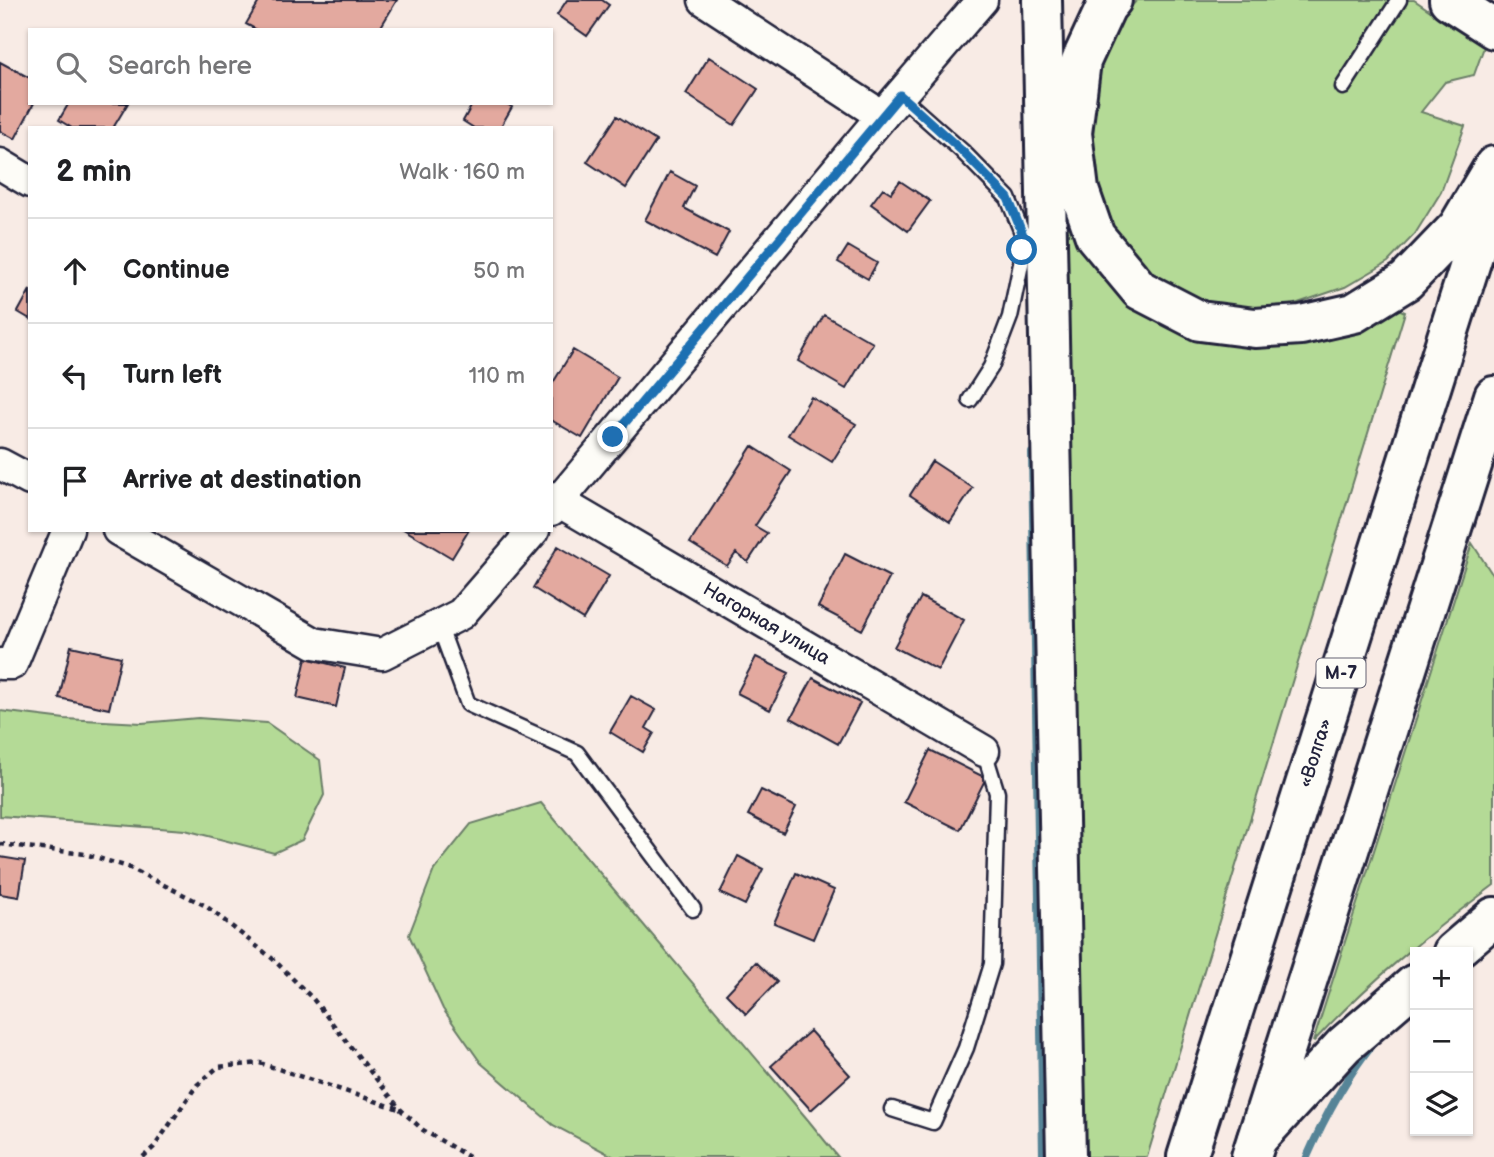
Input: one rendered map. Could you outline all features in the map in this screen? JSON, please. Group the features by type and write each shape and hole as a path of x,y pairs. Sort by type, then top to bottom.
{"main road":[{"path":"1042,0 1066,1157"},
{"path":"1112,0 1106,7 1081,61 1072,133 1079,190 1095,236 1140,290 1200,321 1255,328 1301,325 1354,313 1406,281 1458,227 1494,166"},
{"path":"1449,0 1494,29"},
{"name":"«Волга»","path":"1187,1157 1494,189"},
{"path":"1254,1148 1494,396"},
{"path":"1459,947 1494,917"},
{"path":"1254,1148 1344,1045 1410,988"}],"street":[{"path":"704,0 891,105"},
{"path":"554,503 982,0"},
{"path":"0,164 28,181"},
{"path":"0,464 28,479"},
{"name":"Нагорная улица","path":"554,503 984,751"},
{"path":"0,664 12,664 67,532"},
{"path":"121,532 314,643 382,654 461,614 532,532"}],"lane":[{"path":"1343,88 1399,0"},
{"path":"891,105 962,151 1008,198 1023,235 1021,264 1010,317 991,367 970,400"},
{"path":"439,625 468,704 576,753 693,909"},
{"path":"892,1109 933,1122 966,1048 992,964 997,793 984,751"}],"path":[{"path":"0,845 85,854 128,867 206,906 273,959 313,999 400,1109 423,1130 469,1157"},
{"path":"143,1157 197,1085 218,1067 260,1063 400,1109"}],"green space":[{"path":"1137,0 1414,0 1484,47 1474,75 1445,82 1421,112 1465,126 1441,192 1415,234 1388,262 1345,287 1292,305 1244,308 1187,300 1138,270 1110,238 1087,169 1086,99 1109,31"},
{"path":"1062,200 1188,332 1394,307 1405,312 1147,1157 1078,1157"},
{"path":"1472,543 1494,577 1494,885 1415,947 1410,947 1410,951 1313,1042"},
{"path":"0,711 65,719 142,723 198,718 267,723 320,760 324,795 302,840 274,853 185,830 0,816"},
{"path":"541,803 838,1157 614,1157 553,1125 481,1063 443,1009 409,935 434,870 471,824"}],"building":[{"path":"260,0 397,0 380,28 253,28 246,24"},
{"path":"567,0 602,0 609,5 587,36 557,15"},
{"path":"709,57 758,89 734,125 686,94"},
{"path":"0,62 28,77 28,105 33,105 15,139 0,131"},
{"path":"68,105 127,105 114,126 69,126 59,120"},
{"path":"472,105 512,107 501,126 471,126 463,121"},
{"path":"617,116 656,141 626,188 587,162"},
{"path":"670,172 695,186 684,208 729,232 715,258 645,220"},
{"path":"900,181 930,201 908,231 871,204 883,188 891,193"},
{"path":"848,246 877,263 868,279 838,262"},
{"path":"28,294 28,318 18,312"},
{"path":"824,315 873,343 846,389 798,361"},
{"path":"573,350 618,377 582,438 553,421 553,383"},
{"path":"811,397 856,424 832,462 788,435"},
{"path":"752,446 791,471 755,526 767,533 748,562 736,553 727,566 690,543"},
{"path":"932,461 973,488 950,522 910,495"},
{"path":"408,532 468,532 452,558"},
{"path":"558,546 609,576 583,619 533,588"},
{"path":"845,554 890,577 862,630 818,607"},
{"path":"921,597 964,620 938,670 894,647"},
{"path":"71,646 121,657 109,709 59,698"},
{"path":"756,657 789,673 770,710 737,693"},
{"path":"306,658 345,668 336,707 297,698"},
{"path":"813,678 860,703 838,744 791,718"},
{"path":"631,696 656,710 646,728 654,733 643,752 610,732"},
{"path":"930,750 986,778 960,830 904,802"},
{"path":"761,790 796,807 783,833 748,815"},
{"path":"738,856 763,869 745,905 720,893"},
{"path":"0,857 25,861 19,897 0,894"},
{"path":"796,873 834,890 813,939 774,923"},
{"path":"756,962 777,982 746,1014 726,994"},
{"path":"810,1031 850,1075 811,1110 771,1066"}],"waterway":[{"path":"1032,453 1043,1157"},
{"path":"1307,1157 1337,1097 1374,1042"}],"route":[{"path":"613,437 900,95 962,151 1008,198 1023,235 1022,250"}]}
